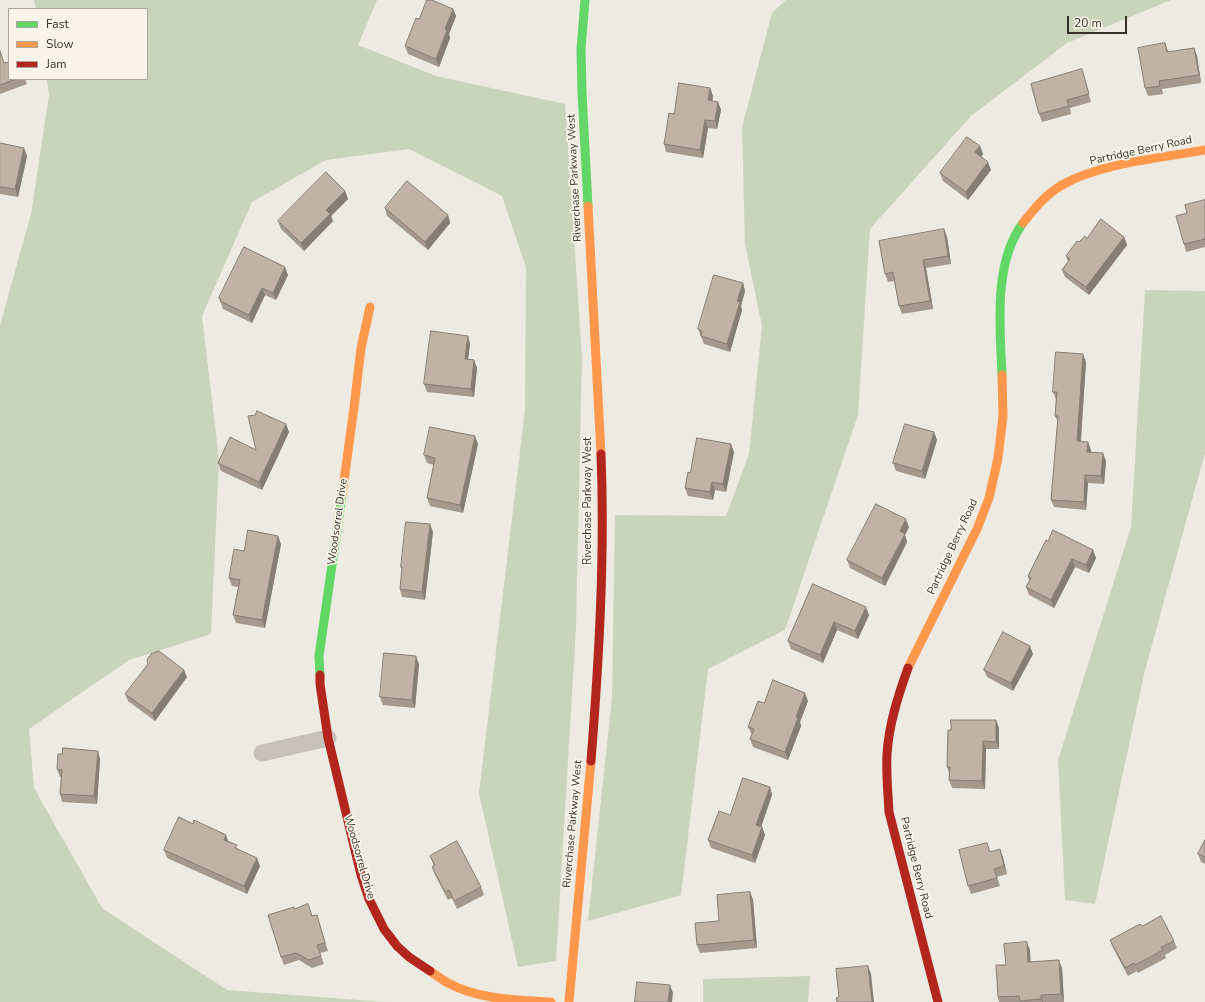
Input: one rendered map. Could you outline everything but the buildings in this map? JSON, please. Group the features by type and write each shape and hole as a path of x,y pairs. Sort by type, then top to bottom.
{"street":[{"name":"Riverchase Parkway West","path":"569,1002 580,892 598,670 603,509 582,92 581,49 585,0"},
{"name":"Partridge Berry Road","path":"938,1002 889,812 887,754 890,730 897,698 910,664 977,529 990,492 998,458 1003,416 1000,328 1001,287 1008,253 1018,230 1035,208 1061,186 1100,170 1205,150"},
{"name":"Woodsorrel Drive","path":"370,307 361,348 319,656 320,684 328,738 361,875 369,899 384,929 397,946 409,957 448,983 477,994 494,998 551,1002"},
{"path":"262,753 328,738"}],"green space":[{"path":"34,0 377,0 358,45 436,76 565,104 582,357 576,628 556,961 518,967 479,793 525,410 526,267 502,196 409,149 326,160 252,202 202,316 219,460 211,634 129,660 29,729 34,788 102,908 227,990 386,1002 0,1002 0,325 31,214 49,95 47,80 148,80 148,8 36,8"},
{"path":"786,0 1171,0 1067,43 971,116 870,229 858,415 785,630 708,669 681,895 588,921 612,698 615,515 726,516 749,454 762,326 745,244 742,127 772,13"},
{"path":"1145,290 1205,291 1205,453 1145,670 1095,904 1065,900 1058,760 1131,527"},
{"path":"810,976 808,1002 703,1002 703,979"}],"traffic: fast":[{"path":"585,0 581,49 588,206"},
{"path":"1002,375 1000,296 1007,257 1013,239 1023,223"},
{"path":"320,675 319,656 342,495"}],"traffic: slow":[{"path":"1023,223 1046,197 1062,185 1095,171 1132,162 1205,150"},
{"path":"588,206 601,454"},
{"path":"342,495 361,348 370,307"},
{"path":"908,668 977,529 989,498 998,458 1003,416 1002,375"},
{"path":"569,1002 591,761"},
{"path":"430,971 448,983 473,993 498,998 551,1002"}],"traffic: jam":[{"path":"591,761 602,569 601,454"},
{"path":"908,668 894,710 888,743 887,768 889,812 938,1002"},
{"path":"320,675 328,738 361,875 369,899 384,929 397,946 409,957 430,971"}]}
